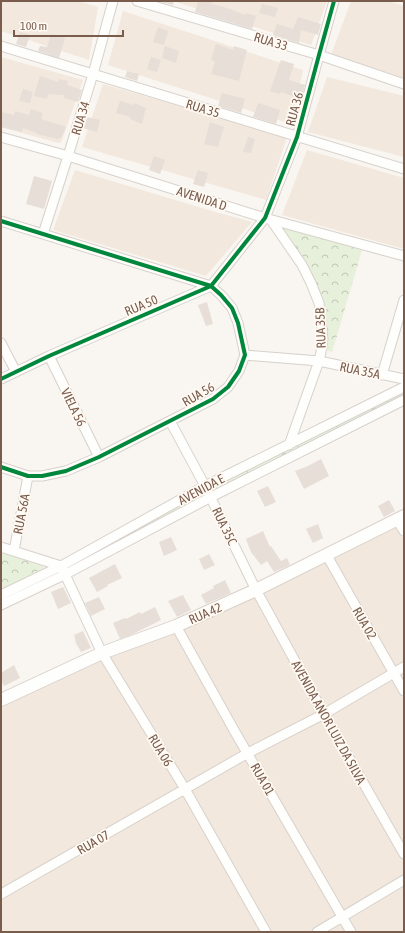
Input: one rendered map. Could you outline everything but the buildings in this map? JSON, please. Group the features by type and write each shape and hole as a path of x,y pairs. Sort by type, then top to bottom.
{"street":[{"name":"RUA 34","path":"43,234 94,74 113,1"},
{"name":"RUA 33","path":"137,1 319,55 404,84"},
{"name":"RUA 36","path":"268,219 297,137 334,1"},
{"name":"RUA 35","path":"1,46 404,169"},
{"name":"AVENIDA D","path":"1,137 68,156 268,219 404,256"},
{"name":"RUA 50","path":"1,379 49,356 211,286 268,219"},
{"name":"RUA 35B","path":"268,219 302,265 311,283 319,303 323,339 319,361 289,445"},
{"path":"1,221 211,286 232,308 238,323 245,355"},
{"path":"382,375 404,300"},
{"path":"1,344 16,372"},
{"name":"RUA 35A","path":"245,355 319,361 404,379"},
{"name":"RUA 56","path":"1,467 28,476 42,476 66,471 99,457 214,399 228,386 239,371 245,355"},
{"name":"VIELA 56","path":"49,356 99,457"},
{"name":"AVENIDA E","path":"1,605 206,486 404,387"},
{"name":"AVENIDA E","path":"1,595 63,570 404,400"},
{"name":"RUA 35C","path":"170,420 206,486 256,590"},
{"name":"RUA 56A","path":"14,551 28,476"},
{"path":"401,518 404,531"},
{"name":"RUA 42","path":"1,700 102,653 176,626 256,590 401,518"},
{"path":"1,547 63,570"},
{"name":"RUA 02","path":"326,554 404,691"},
{"name":"RUA 06","path":"63,570 102,653 185,789 266,932"},
{"name":"AVENIDA ANOR LUIZ DA SILVA","path":"256,590 324,714 404,854"},
{"name":"RUA 01","path":"176,626 351,932"},
{"name":"RUA 07","path":"1,894 248,753 324,714 404,667"},
{"path":"317,932 404,880"}],"shaded area":[{"path":"1,1 78,1 98,7 89,60 1,31"},
{"path":"173,1 327,1 311,45"},
{"path":"351,1 389,1 404,6 404,79 331,55"},
{"path":"123,11 303,70 291,124 108,65"},
{"path":"1,57 83,80 60,143 1,127"},
{"path":"327,77 404,96 404,157 308,132"},
{"path":"103,84 287,137 266,200 82,147"},
{"path":"307,150 404,178 404,249 282,215"},
{"path":"75,170 252,222 206,276 53,230"},
{"path":"404,509 404,932 1,932 1,700 176,621"}],"green space":[{"path":"284,225 362,250 332,352 326,350 323,303 280,227"},
{"path":"404,390 404,395 217,490 214,488 213,485"},
{"path":"201,493 203,496 202,497 78,562"},
{"path":"1,552 45,567 1,589"}],"cycle path":[{"path":"1,379 49,356 211,286 265,218 297,137 334,1"},
{"path":"1,221 211,286 232,308 238,323 245,355 239,371 228,387 213,399 99,457 66,471 42,476 28,476 1,467"}]}
